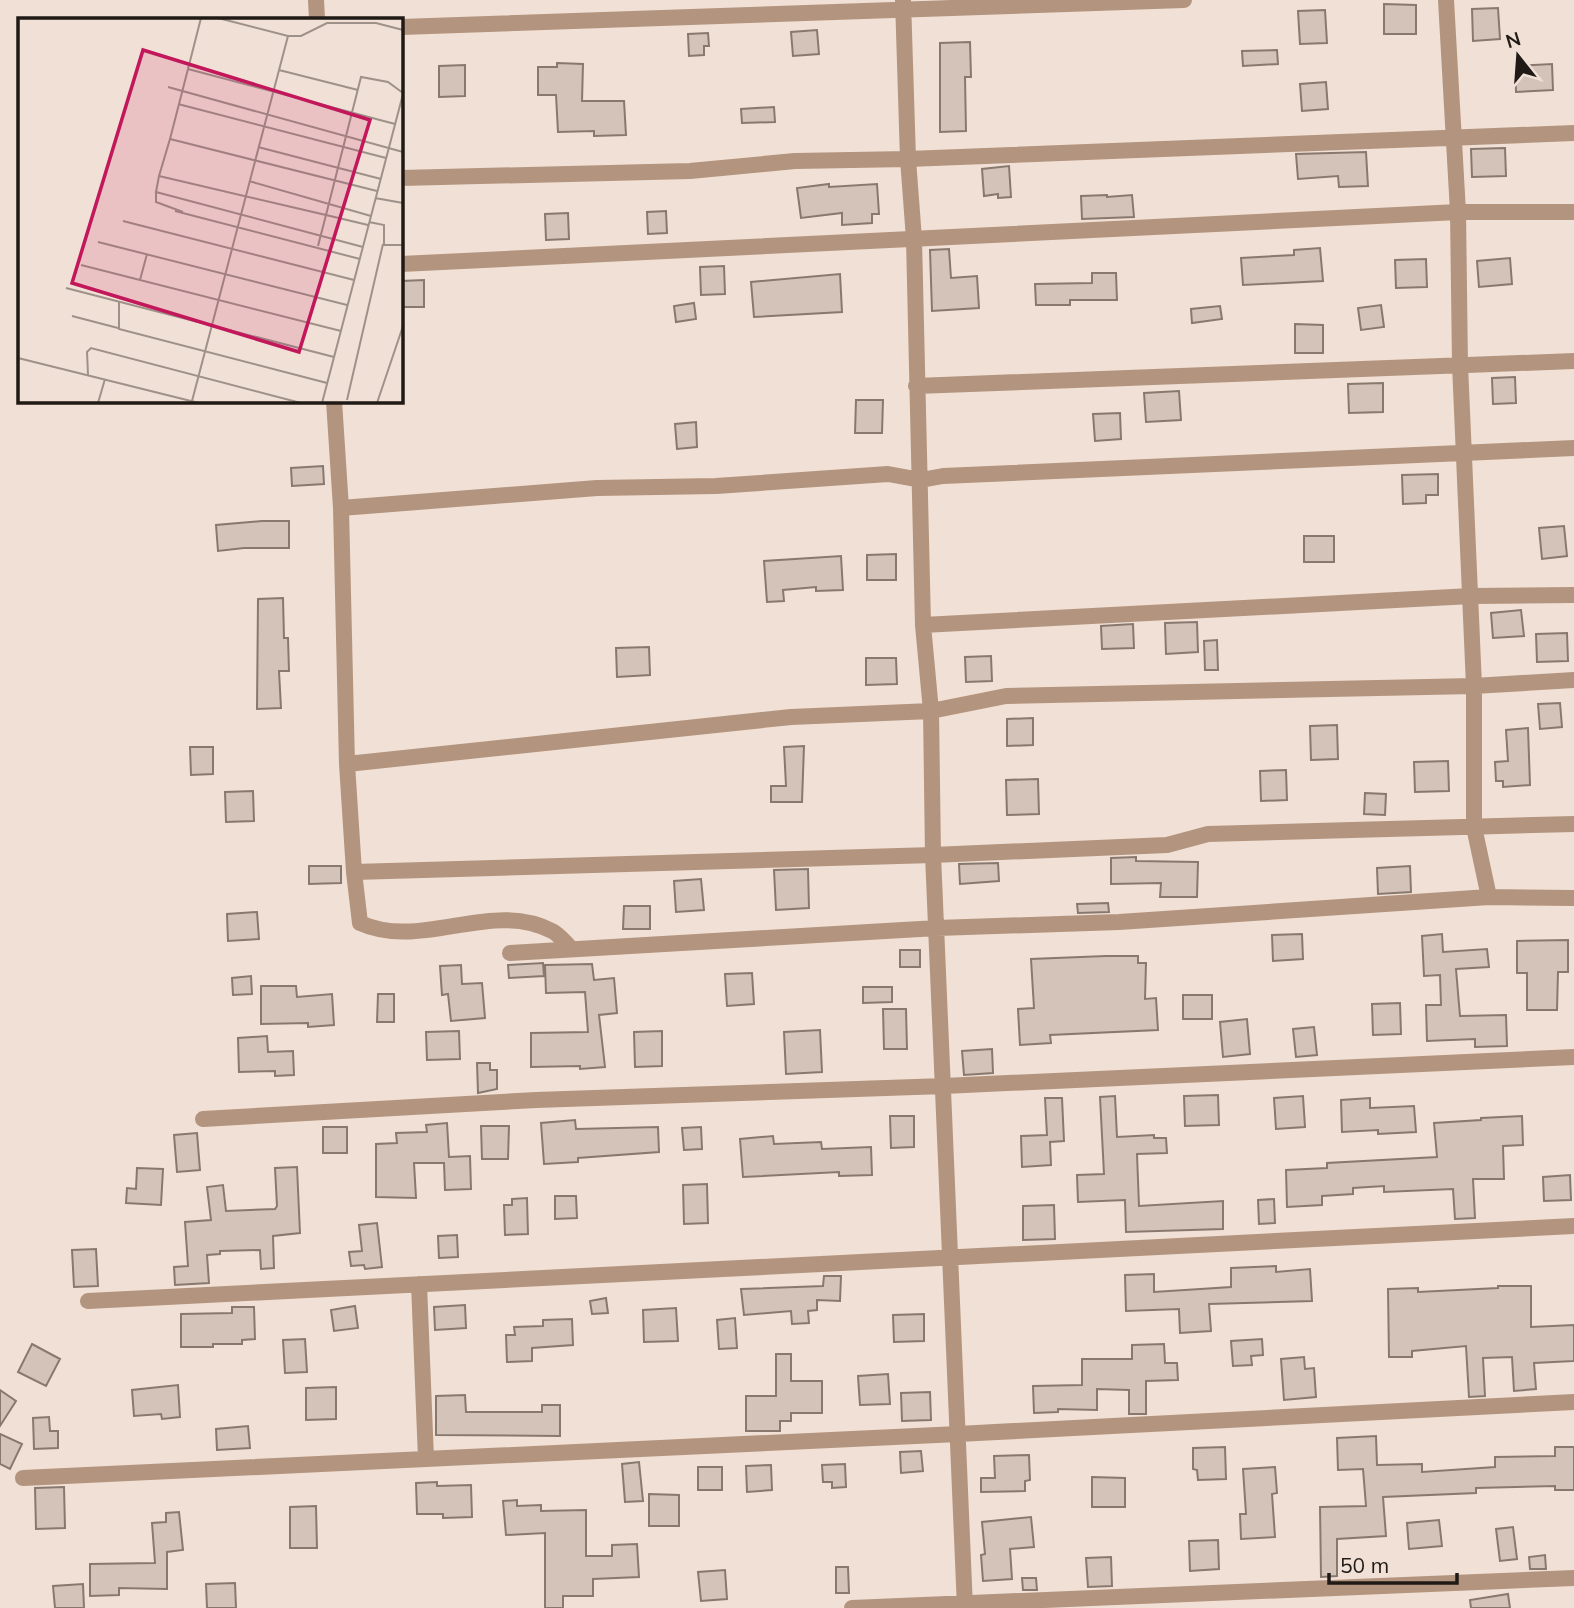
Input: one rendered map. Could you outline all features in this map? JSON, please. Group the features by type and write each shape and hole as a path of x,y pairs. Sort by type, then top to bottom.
{"street":[{"path":"316,0 317,18"},
{"path":"402,27 904,4 1184,0"},
{"path":"1447,0 1458,212 1460,365 1474,686 1475,827 1489,897"},
{"path":"904,4 908,159 914,239 923,625 931,711 933,855 965,1606"},
{"path":"402,178 690,171 795,161 1574,134"},
{"path":"402,264 1458,212 1574,212"},
{"path":"916,386 1574,361"},
{"path":"334,402 341,508 347,764 360,923 378,931 413,933 471,923 516,920 554,932 572,949"},
{"path":"341,508 597,488 716,486 888,474 921,480 957,476 1574,448"},
{"path":"923,625 1471,596 1574,595"},
{"path":"347,764 791,717 931,711 1006,696 1474,686 1574,680"},
{"path":"354,872 933,855 1167,845 1208,834 1574,824"},
{"path":"510,953 937,928 1119,922 1489,897 1574,898"},
{"path":"203,1119 536,1100 944,1086 1574,1057"},
{"path":"88,1301 1574,1226"},
{"path":"419,1284 426,1459"},
{"path":"23,1478 1574,1402"},
{"path":"852,1608 965,1606 1574,1578"}],"building":[{"path":"1384,4 1416,5 1416,34 1384,34"},
{"path":"1498,8 1500,39 1473,41 1472,9"},
{"path":"1325,10 1327,43 1300,44 1298,11"},
{"path":"817,30 819,54 793,56 791,32"},
{"path":"708,33 709,46 704,46 704,55 689,56 688,34"},
{"path":"970,42 971,77 965,77 966,131 940,132 940,43"},
{"path":"1277,50 1278,64 1243,66 1242,51"},
{"path":"557,63 583,64 582,101 624,101 626,135 594,136 594,131 558,132 556,95 538,95 538,67 557,67"},
{"path":"1552,64 1553,90 1516,92 1515,66"},
{"path":"465,65 465,96 439,97 439,66"},
{"path":"1326,82 1328,109 1302,111 1300,84"},
{"path":"774,107 775,122 742,123 741,109"},
{"path":"1505,148 1506,176 1472,177 1471,149"},
{"path":"1366,152 1368,186 1339,187 1338,176 1298,179 1296,154"},
{"path":"1009,166 1011,197 998,198 998,194 984,196 982,169"},
{"path":"829,184 829,187 877,184 879,214 872,214 872,223 842,225 842,213 801,218 797,188"},
{"path":"1132,195 1134,217 1082,219 1081,196"},
{"path":"666,211 667,233 648,234 647,212"},
{"path":"568,213 569,239 546,240 545,214"},
{"path":"1320,248 1323,281 1243,285 1241,258 1294,255 1294,250"},
{"path":"949,249 951,278 977,276 979,308 932,311 930,250"},
{"path":"1510,258 1512,284 1479,287 1477,261"},
{"path":"1426,259 1427,287 1396,288 1395,260"},
{"path":"724,266 725,294 701,295 700,267"},
{"path":"1092,273 1116,273 1117,300 1070,300 1070,305 1036,305 1035,284 1092,283"},
{"path":"840,274 842,312 754,317 751,282"},
{"path":"424,280 424,307 402,307 402,281"},
{"path":"694,303 696,319 676,322 674,306"},
{"path":"1381,305 1384,327 1361,330 1358,308"},
{"path":"1220,306 1222,319 1192,323 1191,309"},
{"path":"1295,324 1323,325 1323,353 1295,353"},
{"path":"1515,377 1516,403 1493,404 1492,378"},
{"path":"1383,383 1383,412 1349,413 1348,384"},
{"path":"1179,391 1181,420 1146,422 1144,393"},
{"path":"856,400 883,400 882,433 855,433"},
{"path":"1120,413 1121,439 1095,441 1093,414"},
{"path":"696,422 697,447 677,449 675,424"},
{"path":"323,466 324,484 292,486 291,468"},
{"path":"1438,474 1438,495 1426,495 1426,503 1403,504 1402,475"},
{"path":"289,521 289,548 218,551 216,525"},
{"path":"1564,526 1567,556 1542,559 1539,528"},
{"path":"1304,536 1334,536 1334,562 1304,562"},
{"path":"896,554 896,580 867,580 867,555"},
{"path":"841,556 843,590 816,591 816,587 783,590 784,601 767,602 764,561"},
{"path":"283,598 284,638 288,638 289,671 279,671 281,708 257,709 258,599"},
{"path":"1521,610 1524,636 1493,638 1491,613"},
{"path":"1197,622 1198,652 1166,654 1165,623"},
{"path":"1133,624 1134,648 1102,649 1101,626"},
{"path":"1567,633 1568,661 1537,662 1536,634"},
{"path":"1217,640 1218,670 1205,670 1204,641"},
{"path":"649,647 650,675 617,677 616,648"},
{"path":"991,656 992,681 966,682 965,657"},
{"path":"866,658 896,658 897,684 866,685"},
{"path":"1560,703 1562,727 1540,729 1538,704"},
{"path":"1033,718 1033,745 1007,746 1007,719"},
{"path":"1337,725 1338,759 1311,760 1310,726"},
{"path":"1528,728 1530,785 1503,787 1503,781 1496,781 1495,762 1508,761 1506,730"},
{"path":"804,746 802,802 771,802 771,786 786,786 784,747"},
{"path":"190,747 213,747 213,774 191,775"},
{"path":"1448,761 1449,791 1415,792 1414,762"},
{"path":"1286,770 1287,800 1261,801 1260,771"},
{"path":"1038,779 1039,814 1007,815 1006,780"},
{"path":"253,791 254,821 226,822 225,792"},
{"path":"1365,793 1386,794 1385,815 1364,814"},
{"path":"1136,857 1136,861 1198,862 1197,897 1160,897 1161,883 1111,884 1111,858"},
{"path":"998,863 999,881 960,884 959,864"},
{"path":"309,866 341,866 341,883 309,884"},
{"path":"1410,866 1411,892 1378,894 1377,868"},
{"path":"808,869 809,908 776,910 774,870"},
{"path":"701,879 704,910 676,912 674,881"},
{"path":"1108,903 1109,912 1078,913 1077,904"},
{"path":"624,906 650,906 650,929 623,929"},
{"path":"257,912 259,939 228,941 227,914"},
{"path":"1302,934 1303,959 1273,961 1272,935"},
{"path":"1442,934 1443,952 1487,949 1489,967 1456,969 1460,1016 1506,1015 1507,1046 1475,1047 1475,1039 1427,1041 1426,1005 1441,1005 1440,975 1424,976 1422,936"},
{"path":"1568,940 1568,972 1558,972 1557,1010 1527,1010 1527,973 1517,973 1517,941"},
{"path":"900,950 920,950 920,967 900,967"},
{"path":"1138,956 1138,963 1146,963 1145,999 1156,998 1158,1030 1050,1035 1051,1043 1020,1045 1018,1009 1034,1008 1031,959"},
{"path":"543,963 544,976 509,978 508,965"},
{"path":"592,964 594,980 614,978 617,1013 599,1015 605,1067 531,1067 531,1033 588,1032 585,992 546,993 545,965"},
{"path":"461,965 462,984 482,983 485,1018 451,1021 448,994 442,995 440,966"},
{"path":"752,973 754,1004 727,1006 725,974"},
{"path":"251,976 252,994 233,995 232,978"},
{"path":"261,986 296,986 297,997 332,994 334,1025 308,1027 308,1023 261,1024"},
{"path":"863,987 892,987 892,1002 863,1003"},
{"path":"378,994 394,994 394,1022 377,1022"},
{"path":"1183,995 1212,995 1212,1019 1183,1019"},
{"path":"1400,1003 1401,1034 1373,1035 1372,1004"},
{"path":"883,1009 906,1009 907,1049 884,1049"},
{"path":"1247,1019 1250,1054 1223,1057 1220,1022"},
{"path":"1314,1027 1317,1055 1296,1057 1293,1029"},
{"path":"820,1030 822,1072 786,1074 784,1032"},
{"path":"459,1031 460,1059 427,1060 426,1032"},
{"path":"662,1031 662,1066 635,1067 634,1032"},
{"path":"267,1036 268,1052 293,1051 294,1075 275,1076 275,1071 239,1072 238,1038"},
{"path":"992,1049 993,1073 964,1075 962,1051"},
{"path":"477,1063 490,1063 490,1070 497,1070 497,1089 478,1093"},
{"path":"1218,1095 1219,1125 1185,1126 1184,1096"},
{"path":"1115,1096 1117,1137 1154,1135 1154,1138 1166,1138 1167,1153 1137,1154 1139,1206 1223,1201 1223,1229 1126,1232 1125,1200 1078,1202 1077,1175 1104,1174 1100,1097"},
{"path":"1303,1096 1305,1127 1276,1129 1274,1098"},
{"path":"1045,1098 1062,1098 1064,1141 1050,1142 1051,1165 1022,1167 1021,1136 1047,1135"},
{"path":"1370,1098 1370,1108 1414,1106 1416,1132 1342,1132 1341,1100"},
{"path":"890,1116 914,1116 914,1147 891,1148"},
{"path":"1522,1116 1523,1145 1503,1146 1504,1179 1473,1179 1475,1218 1455,1219 1453,1189 1384,1192 1384,1186 1353,1188 1353,1194 1322,1196 1322,1205 1287,1207 1286,1170 1327,1168 1327,1163 1437,1157 1434,1123"},
{"path":"575,1120 576,1129 658,1127 659,1152 578,1158 578,1162 544,1164 541,1123"},
{"path":"447,1123 449,1157 470,1156 471,1189 445,1190 444,1163 414,1163 416,1198 376,1197 376,1144 397,1143 396,1133 427,1132 426,1125"},
{"path":"481,1126 509,1126 508,1159 482,1159"},
{"path":"323,1127 347,1127 347,1153 323,1153"},
{"path":"701,1127 702,1149 684,1150 682,1128"},
{"path":"197,1133 200,1170 177,1172 174,1135"},
{"path":"773,1136 774,1144 821,1142 822,1149 871,1147 872,1175 839,1176 839,1172 743,1177 740,1139"},
{"path":"297,1167 300,1233 273,1236 274,1268 261,1269 260,1250 220,1251 220,1254 207,1255 209,1283 175,1285 174,1267 188,1266 185,1222 211,1220 207,1187 223,1185 226,1211 275,1209 275,1168"},
{"path":"137,1168 163,1169 161,1205 126,1203 127,1188 136,1189"},
{"path":"1570,1175 1571,1200 1544,1201 1543,1177"},
{"path":"707,1184 708,1223 684,1224 683,1185"},
{"path":"555,1196 576,1196 577,1218 555,1219"},
{"path":"527,1198 528,1234 505,1235 504,1205 512,1205 512,1199"},
{"path":"1274,1199 1275,1223 1259,1224 1258,1200"},
{"path":"1054,1205 1055,1239 1023,1240 1023,1206"},
{"path":"377,1223 382,1267 365,1269 364,1265 351,1266 349,1252 362,1251 359,1225"},
{"path":"457,1235 458,1257 439,1258 438,1236"},
{"path":"96,1249 98,1286 74,1287 72,1250"},
{"path":"1276,1266 1276,1272 1310,1269 1312,1301 1209,1304 1211,1331 1180,1333 1179,1309 1126,1311 1125,1275 1154,1274 1154,1292 1231,1287 1231,1268"},
{"path":"824,1276 841,1276 840,1301 817,1300 817,1310 808,1311 809,1323 792,1324 791,1311 744,1315 741,1289 823,1286"},
{"path":"1531,1286 1531,1327 1574,1325 1574,1361 1534,1363 1536,1389 1514,1391 1512,1357 1483,1358 1485,1396 1469,1397 1466,1346 1412,1351 1412,1357 1389,1357 1388,1289 1418,1288 1418,1292"},
{"path":"606,1298 608,1313 592,1314 590,1301"},
{"path":"465,1305 466,1328 435,1330 434,1307"},
{"path":"355,1306 358,1328 334,1331 331,1310"},
{"path":"232,1307 254,1307 255,1339 242,1340 242,1344 181,1347 181,1314 232,1313"},
{"path":"676,1308 678,1341 644,1342 643,1310"},
{"path":"924,1314 924,1341 894,1342 893,1315"},
{"path":"735,1318 737,1348 719,1349 717,1320"},
{"path":"572,1319 573,1345 532,1348 532,1361 507,1362 506,1335 515,1335 514,1327 543,1326 543,1320"},
{"path":"305,1339 307,1372 285,1373 283,1340"},
{"path":"1262,1339 1263,1355 1251,1356 1252,1365 1233,1366 1231,1341"},
{"path":"32,1344 60,1359 46,1386 18,1372"},
{"path":"1164,1344 1165,1363 1177,1363 1178,1380 1146,1381 1146,1414 1129,1414 1129,1390 1097,1389 1097,1410 1058,1409 1058,1412 1034,1413 1033,1386 1082,1385 1082,1359 1132,1359 1132,1345"},
{"path":"776,1354 791,1354 791,1381 822,1381 822,1413 791,1413 791,1421 780,1421 780,1431 746,1431 746,1396 776,1396"},
{"path":"1304,1357 1305,1369 1314,1368 1316,1397 1284,1400 1281,1359"},
{"path":"888,1374 890,1404 860,1405 858,1376"},
{"path":"178,1385 180,1417 162,1419 161,1414 134,1416 132,1390"},
{"path":"336,1387 336,1419 306,1420 306,1388"},
{"path":"0,1390 16,1401 0,1426"},
{"path":"930,1392 931,1420 902,1421 901,1393"},
{"path":"465,1395 466,1412 542,1412 542,1405 560,1405 560,1436 436,1435 436,1396"},
{"path":"49,1417 50,1431 58,1431 58,1448 34,1449 33,1418"},
{"path":"248,1426 250,1448 217,1450 216,1429"},
{"path":"0,1434 22,1444 10,1469 0,1464"},
{"path":"1376,1436 1377,1465 1422,1464 1422,1472 1495,1467 1495,1457 1555,1456 1555,1447 1574,1447 1574,1490 1555,1490 1555,1486 1476,1488 1476,1493 1383,1497 1386,1536 1337,1539 1337,1576 1321,1577 1320,1507 1366,1506 1363,1469 1338,1470 1337,1438"},
{"path":"1225,1447 1226,1479 1198,1480 1197,1470 1193,1469 1193,1448"},
{"path":"921,1451 923,1471 901,1473 900,1452"},
{"path":"1029,1455 1030,1480 1025,1481 1025,1491 981,1492 981,1478 995,1478 994,1456"},
{"path":"639,1462 643,1501 625,1502 622,1464"},
{"path":"845,1464 846,1487 832,1488 832,1482 823,1482 822,1465"},
{"path":"771,1465 772,1490 747,1492 746,1466"},
{"path":"698,1467 722,1467 722,1490 698,1490"},
{"path":"1275,1467 1277,1493 1272,1494 1275,1537 1241,1539 1240,1514 1246,1514 1243,1469"},
{"path":"1092,1477 1125,1478 1125,1507 1092,1507"},
{"path":"437,1482 437,1486 471,1485 472,1517 443,1518 443,1514 417,1514 416,1483"},
{"path":"64,1487 65,1528 36,1529 35,1488"},
{"path":"649,1494 679,1495 679,1526 649,1526"},
{"path":"517,1500 517,1506 541,1505 541,1511 586,1510 586,1556 612,1556 612,1545 637,1544 639,1577 593,1579 593,1596 563,1596 563,1608 545,1608 545,1533 506,1535 503,1501"},
{"path":"316,1506 317,1548 290,1548 290,1507"},
{"path":"179,1512 183,1550 167,1552 167,1589 119,1588 119,1595 90,1596 90,1564 155,1563 152,1523 166,1522 166,1513"},
{"path":"1031,1517 1034,1547 1010,1549 1012,1579 983,1581 981,1555 985,1554 982,1522"},
{"path":"1439,1520 1442,1546 1409,1549 1407,1523"},
{"path":"1513,1527 1517,1559 1500,1561 1496,1529"},
{"path":"1218,1540 1219,1569 1190,1571 1189,1541"},
{"path":"1545,1555 1546,1569 1530,1569 1529,1557"},
{"path":"1111,1557 1112,1586 1088,1587 1086,1558"},
{"path":"836,1567 848,1567 849,1593 836,1593"},
{"path":"725,1570 727,1599 701,1601 698,1572"},
{"path":"1022,1578 1036,1578 1037,1590 1023,1590"},
{"path":"235,1583 236,1608 207,1608 206,1584"},
{"path":"83,1584 84,1608 55,1608 53,1586"},
{"path":"1508,1594 1510,1608 1471,1608 1470,1600"}]}
